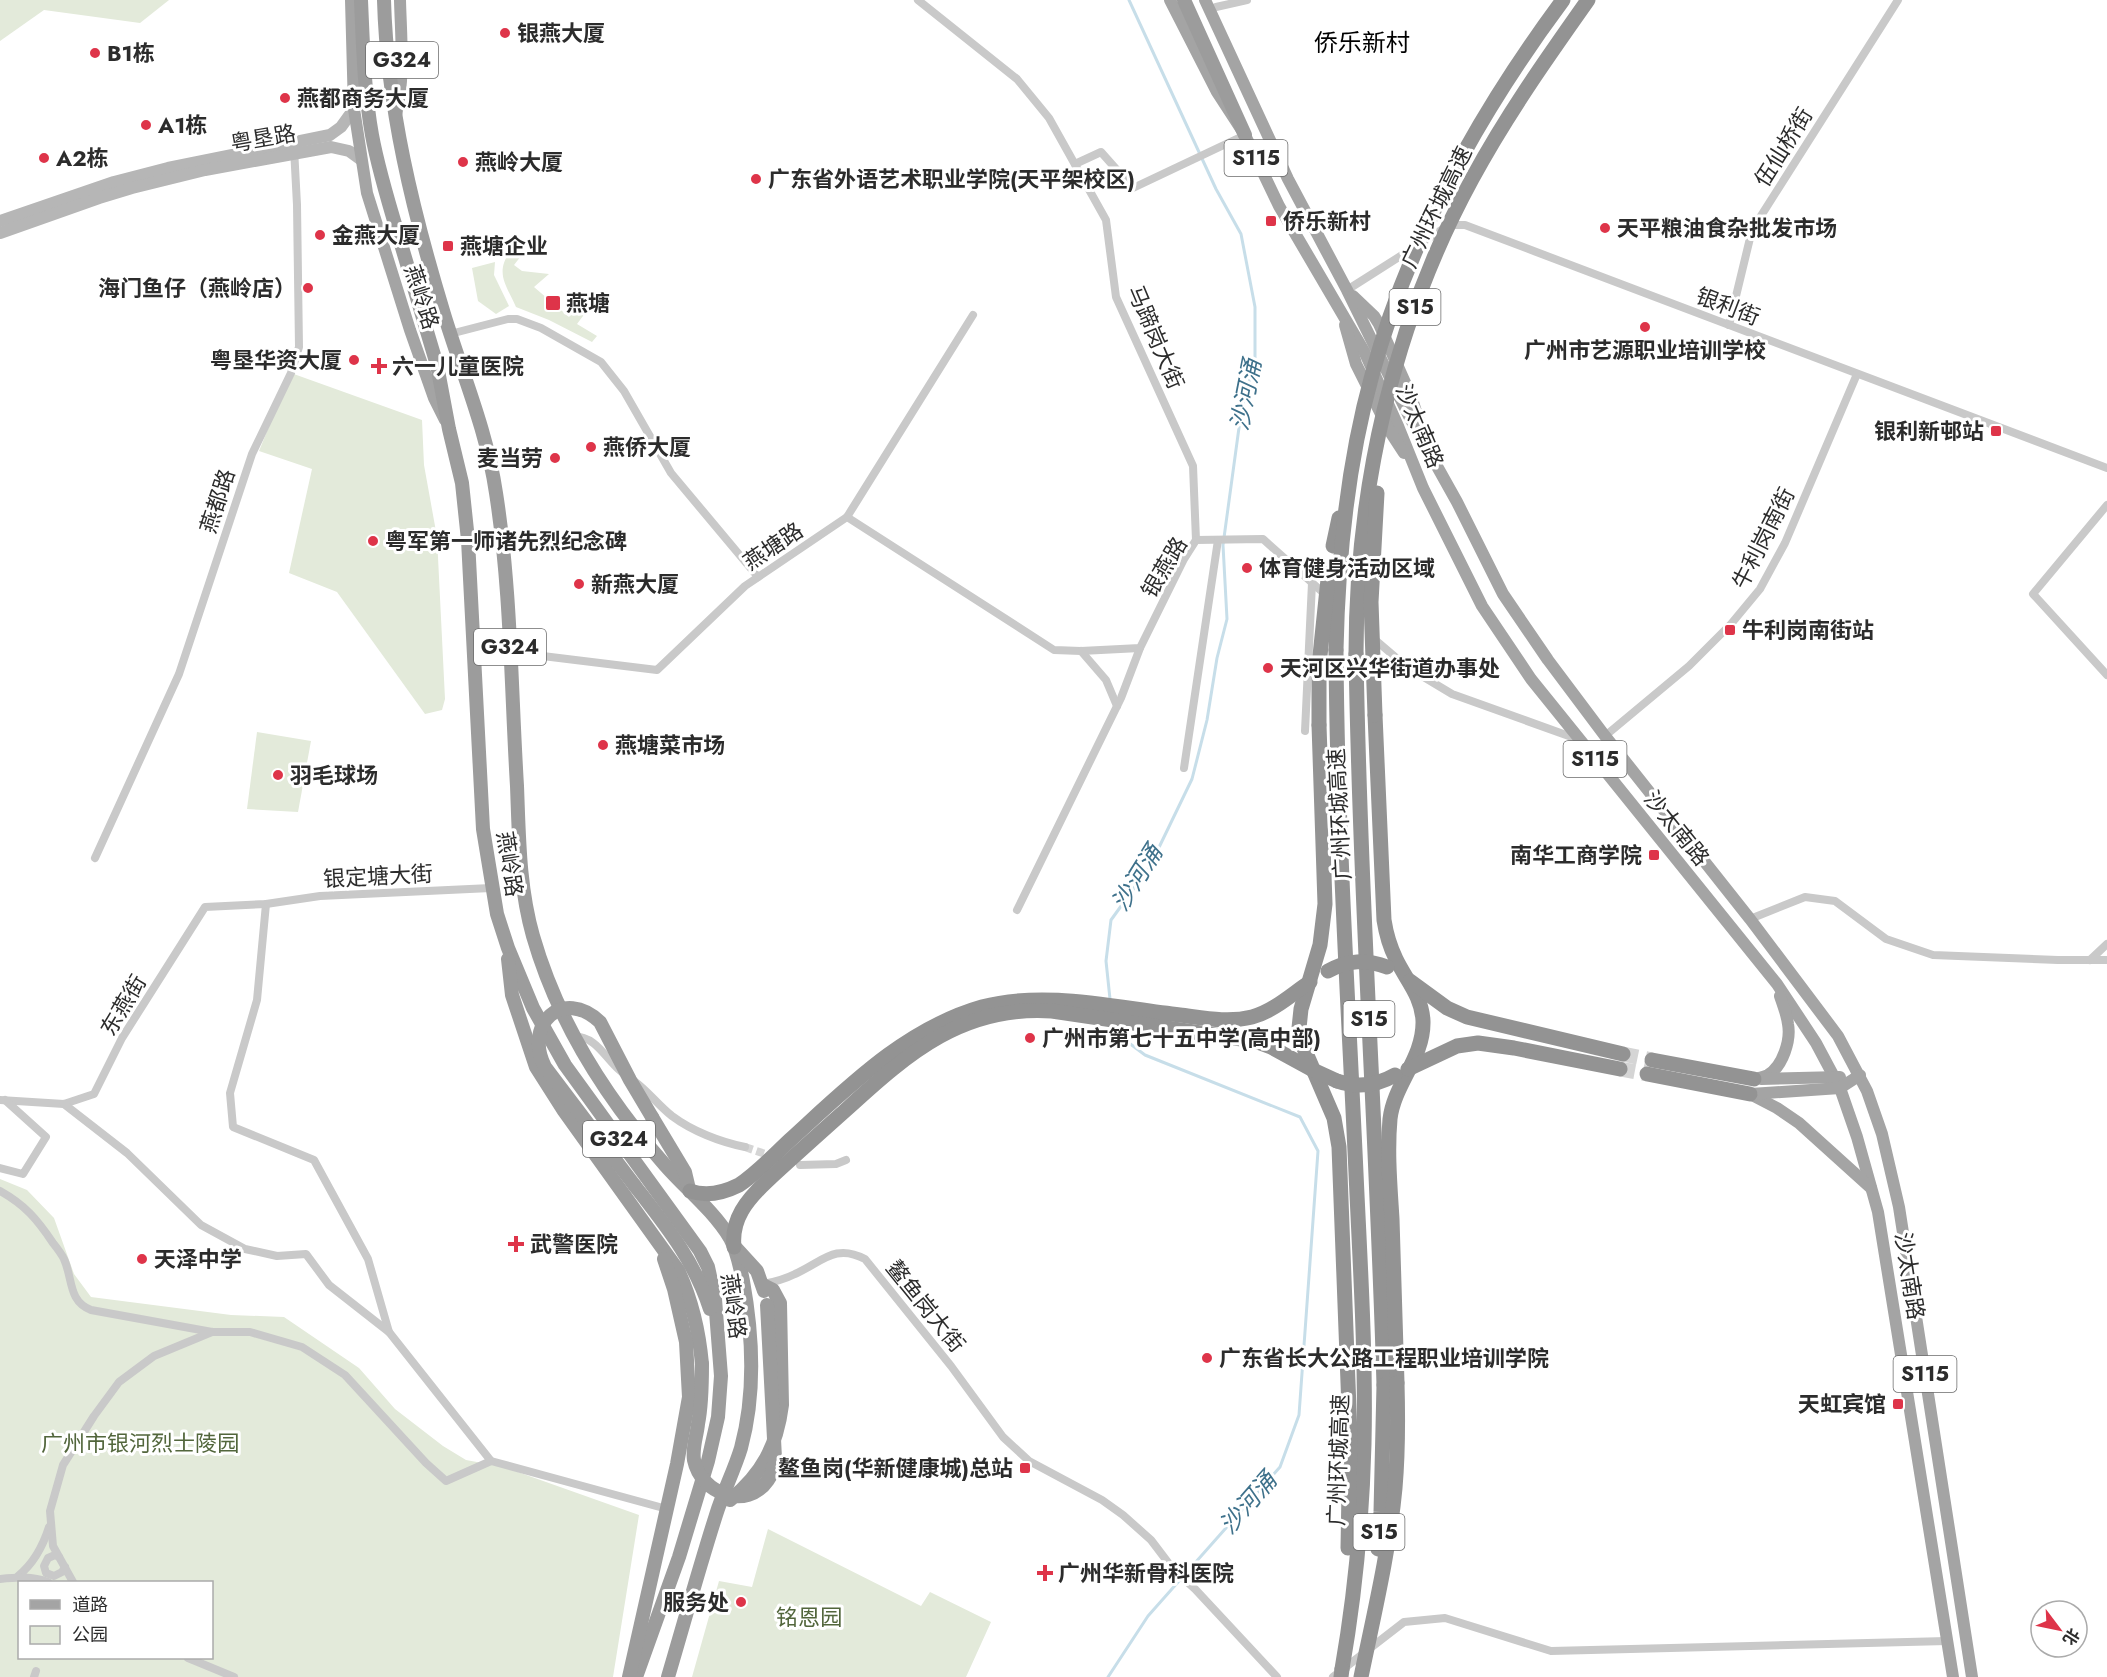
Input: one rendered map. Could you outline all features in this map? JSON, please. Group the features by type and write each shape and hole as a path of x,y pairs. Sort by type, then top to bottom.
{"highway":[{"path":"361,0 365,74 379,169 437,365 449,429"},
{"name":"燕岭路","path":"384,0 387,59 396,119 423,243 450,334 483,429 492,467 502,537 522,882 531,930 544,971 566,1024 612,1097 665,1166 715,1218 734,1247 751,1327 752,1377 742,1444 734,1470 717,1509 668,1677"},
{"path":"1184,0 1245,135"},
{"name":"广州环城高速","path":"1339,1674 1353,1599 1364,1445 1358,1217 1337,760 1337,596 1342,537 1363,410 1394,304 1437,203 1486,113 1563,0"},
{"name":"广州环城高速","path":"1361,1677 1373,1598 1380,1522 1384,1385 1358,764 1356,654 1363,527 1376,446 1392,380 1418,297 1471,181 1535,75 1588,0"},
{"path":"1392,380 1386,402 1381,441 1371,602 1381,889 1386,933 1394,964 1417,998"},
{"path":"1339,1674 1346,1624 1350,1435 1339,1156 1336,1126 1303,1046 1299,1022 1320,945 1325,904 1319,665 1332,555 1363,410"},
{"name":"燕岭路","path":"449,429 462,483 468,540 483,828 491,888 508,948 533,1008 564,1065 700,1251 712,1282 722,1376 714,1438 679,1557 636,1677"},
{"path":"1267,1012 1290,993 1301,979 1320,945"},
{"path":"508,948 512,995 536,1067 564,1111 678,1270 686,1288 694,1315 702,1364 701,1404 693,1448 695,1466 703,1479 714,1489 727,1496 743,1496 756,1490 768,1480 775,1458 767,1305 758,1271 734,1247 736,1220 752,1195 880,1060 927,1030 963,1013 1006,1002 1039,1000 1093,1004 1230,1021 1254,1017 1267,1012 1328,971 1343,964 1361,962 1394,964 1447,1008"},
{"path":"1394,964 1410,981 1447,1008 1476,1020 1622,1062 1478,1043 1457,1046 1411,1067"},
{"path":"1304,999 1315,982 1328,971"},
{"path":"1398,1081 1411,1067 1421,1039 1423,1021 1410,981"},
{"path":"718,1333 693,1266 669,1230 544,1067 537,1039 544,1021 557,1011 566,1008 584,1010 600,1022 630,1080 685,1172 690,1191 704,1194 728,1190 739,1185 839,1105 923,1045 966,1023 999,1013 1029,1010 1069,1013 1230,1036 1271,1047 1337,1081 1357,1085 1398,1081 1438,1055"},
{"path":"1361,1677 1386,1551 1395,1486 1398,1398 1390,1129 1398,1081 1421,1039"},
{"path":"1303,1046 1317,1067 1337,1081"},
{"path":"1271,1047 1309,1076 1328,1103"},
{"path":"1649,1067 1752,1087"},
{"path":"629,1677 687,1418 689,1377 686,1342 666,1264 655,1238"},
{"path":"717,1509 749,1484 760,1470 780,1421 782,1405 780,1303 773,1290 763,1285"}],"main road":[{"name":"燕岭路","path":"351,0 354,109 360,159 372,211 410,330 434,398 449,429"},
{"name":"燕岭路","path":"396,119 402,94 400,0"},
{"name":"S115","path":"1170,0 1227,111 1245,135"},
{"name":"S115","path":"1210,4 1266,133 1347,290"},
{"name":"粤垦路","path":"0,233 132,188 294,148 335,132 354,109"},
{"name":"沙太南路","path":"1245,135 1278,206 1343,315 1356,364 1394,439 1413,464 1442,528 1482,606 1519,663 1776,984 1810,1034 1838,1083 1857,1137 1878,1212 1953,1677"},
{"name":"粤垦路","path":"0,221 114,182 168,168 294,148 331,147 349,151 360,159"},
{"name":"沙太南路","path":"1347,290 1366,307 1379,324 1415,404 1426,446 1503,594 1541,651 1605,736 1750,919 1838,1036 1860,1075 1882,1134 1899,1207 1972,1677"},
{"path":"1752,1087 1778,1065 1788,1040 1789,1025 1776,984"},
{"path":"1810,1034 1827,1022"},
{"path":"1752,1087 1838,1083 1860,1075"},
{"path":"1752,1087 1799,1123 1871,1188"}],"street":[{"name":"马蹄岗大街","path":"918,0 1017,79 1049,118 1106,220 1116,297 1193,466 1196,540"},
{"path":"1210,4 1246,0"},
{"name":"伍仙桥街","path":"1729,325 1752,230 1898,0"},
{"path":"1075,164 1101,152 1133,188 1245,135"},
{"name":"燕都路","path":"95,858 180,674 252,454 291,374 298,347 297,205 294,148"},
{"name":"银利街","path":"1347,290 1443,229 1452,225 1465,225 2107,468"},
{"name":"燕塘路","path":"510,652 657,670 745,586 847,517 973,315"},
{"path":"450,334 508,319 517,320 541,328 601,362 624,391 671,473 758,577"},
{"name":"牛利岗南街","path":"1605,736 1689,666 1731,624 1760,590 1785,543 1857,374"},
{"path":"2107,505 2033,594 2107,675"},
{"path":"847,517 1054,650 1140,648"},
{"name":"银燕路","path":"1017,910 1117,706 1140,648 1196,540 1263,539 1388,652 1427,681 1452,693 1580,740"},
{"path":"1184,768 1218,540"},
{"path":"1305,731 1312,582"},
{"path":"1081,651 1106,680 1117,706"},
{"name":"银定塘大街","path":"267,904 320,896 491,888"},
{"path":"1750,919 1805,897 1835,901 1886,939 1933,955 2107,960"},
{"path":"267,904 257,1000 230,1094 233,1127 314,1160 368,1259 389,1332"},
{"name":"东燕街","path":"2,1100 64,1104 94,1094 122,1038 205,907 267,904"},
{"path":"2090,960 2107,944"},
{"path":"573,1036 590,1040 616,1068 638,1083 674,1117 693,1129 745,1147"},
{"path":"0,1168 23,1174 46,1137 2,1100"},
{"path":"64,1104 127,1153 201,1225 245,1249 277,1256 306,1254 329,1285 389,1332 491,1461 667,1509"},
{"path":"800,1165 836,1164 846,1160"},
{"path":"0,1191 18,1201 38,1220 64,1258 75,1297 80,1306 212,1332 250,1332 292,1343 313,1353 345,1375 426,1463 446,1481 491,1461"},
{"name":"鳌鱼岗大街","path":"763,1285 792,1276 833,1254 853,1253 865,1259 951,1366 1003,1437 1029,1461 1102,1500 1123,1515 1151,1540 1173,1569 1195,1589 1277,1677"},
{"path":"72,1581 53,1546 50,1511 63,1464 119,1382 154,1356 212,1332"},
{"path":"18,1576 25,1571 40,1550 51,1520"},
{"path":"49,1580 45,1566 48,1558 55,1555 59,1557"},
{"path":"0,1579 18,1576 49,1580 62,1572 65,1567"},
{"path":"1339,1674 1404,1622 1445,1618 1551,1651 1947,1641"},
{"path":"190,1659 234,1677"}],"green space":[{"path":"0,0 169,0 140,23 44,10 0,41"},
{"path":"509,253 521,256 514,265 522,271 549,274 534,287 569,317 588,294 595,300 577,324 597,336 592,342 549,320 516,307 503,274 505,260"},
{"path":"495,262 494,275 509,306 496,314 478,301 472,268"},
{"path":"291,373 422,420 424,465 437,537 445,699 442,710 425,714 337,592 289,573 312,469 259,451"},
{"name":"羽毛球场","path":"257,732 311,741 298,812 247,809"},
{"name":"广州市银河烈士陵园","path":"0,1179 27,1190 54,1218 74,1274 91,1297 231,1315 284,1317 359,1368 395,1409 443,1446 466,1460 504,1467 639,1515 613,1677 0,1677"},
{"name":"铭恩园","path":"768,1529 921,1606 930,1592 991,1622 966,1677 692,1677 719,1581 752,1587"}],"waterway":[{"name":"沙河涌","path":"1110,999 1106,961 1111,920 1150,866 1192,779 1207,720 1217,658 1227,619 1223,545 1241,413 1255,358 1255,307 1241,234 1216,189 1129,0"},
{"name":"沙河涌","path":"1108,1677 1148,1616 1280,1467 1299,1415 1318,1151 1300,1117 1145,1055 1113,1031 1113,1024"}],"tunnel":[{"path":"1623,1054 1652,1060"},
{"path":"1620,1069 1647,1074"},
{"path":"745,1147 774,1157"}],"place":[{"name":"银燕大厦","path":"505,33"},
{"name":"B1栋","path":"95,53"},
{"name":"燕都商务大厦","path":"285,98"},
{"name":"A1栋","path":"146,125"},
{"name":"A2栋","path":"44,158"},
{"name":"燕岭大厦","path":"463,162"},
{"name":"广东省外语艺术职业学院(天平架校区)","path":"756,179"},
{"name":"侨乐新村","path":"1271,221"},
{"name":"天平粮油食杂批发市场","path":"1605,228"},
{"name":"金燕大厦","path":"320,235"},
{"name":"燕塘企业","path":"448,246"},
{"name":"海门鱼仔（燕岭店）","path":"308,288"},
{"name":"燕塘","path":"553,303"},
{"name":"广州市艺源职业培训学校","path":"1645,327"},
{"name":"粤垦华资大厦","path":"354,360"},
{"name":"六一儿童医院","path":"379,366"},
{"name":"银利新邨站","path":"1996,431"},
{"name":"燕侨大厦","path":"591,447"},
{"name":"麦当劳","path":"555,458"},
{"name":"粤军第一师诸先烈纪念碑","path":"373,541"},
{"name":"体育健身活动区域","path":"1247,568"},
{"name":"新燕大厦","path":"579,584"},
{"name":"牛利岗南街站","path":"1730,630"},
{"name":"天河区兴华街道办事处","path":"1268,668"},
{"name":"燕塘菜市场","path":"603,745"},
{"name":"羽毛球场","path":"278,775"},
{"name":"南华工商学院","path":"1654,855"},
{"name":"广州市第七十五中学(高中部)","path":"1030,1038"},
{"name":"武警医院","path":"516,1244"},
{"name":"天泽中学","path":"142,1259"},
{"name":"广东省长大公路工程职业培训学院","path":"1207,1358"},
{"name":"天虹宾馆","path":"1898,1404"},
{"name":"鳌鱼岗(华新健康城)总站","path":"1025,1468"},
{"name":"广州华新骨科医院","path":"1045,1573"},
{"name":"服务处","path":"741,1602"}],"district":[{"name":"侨乐新村","path":"1362,43"}]}
